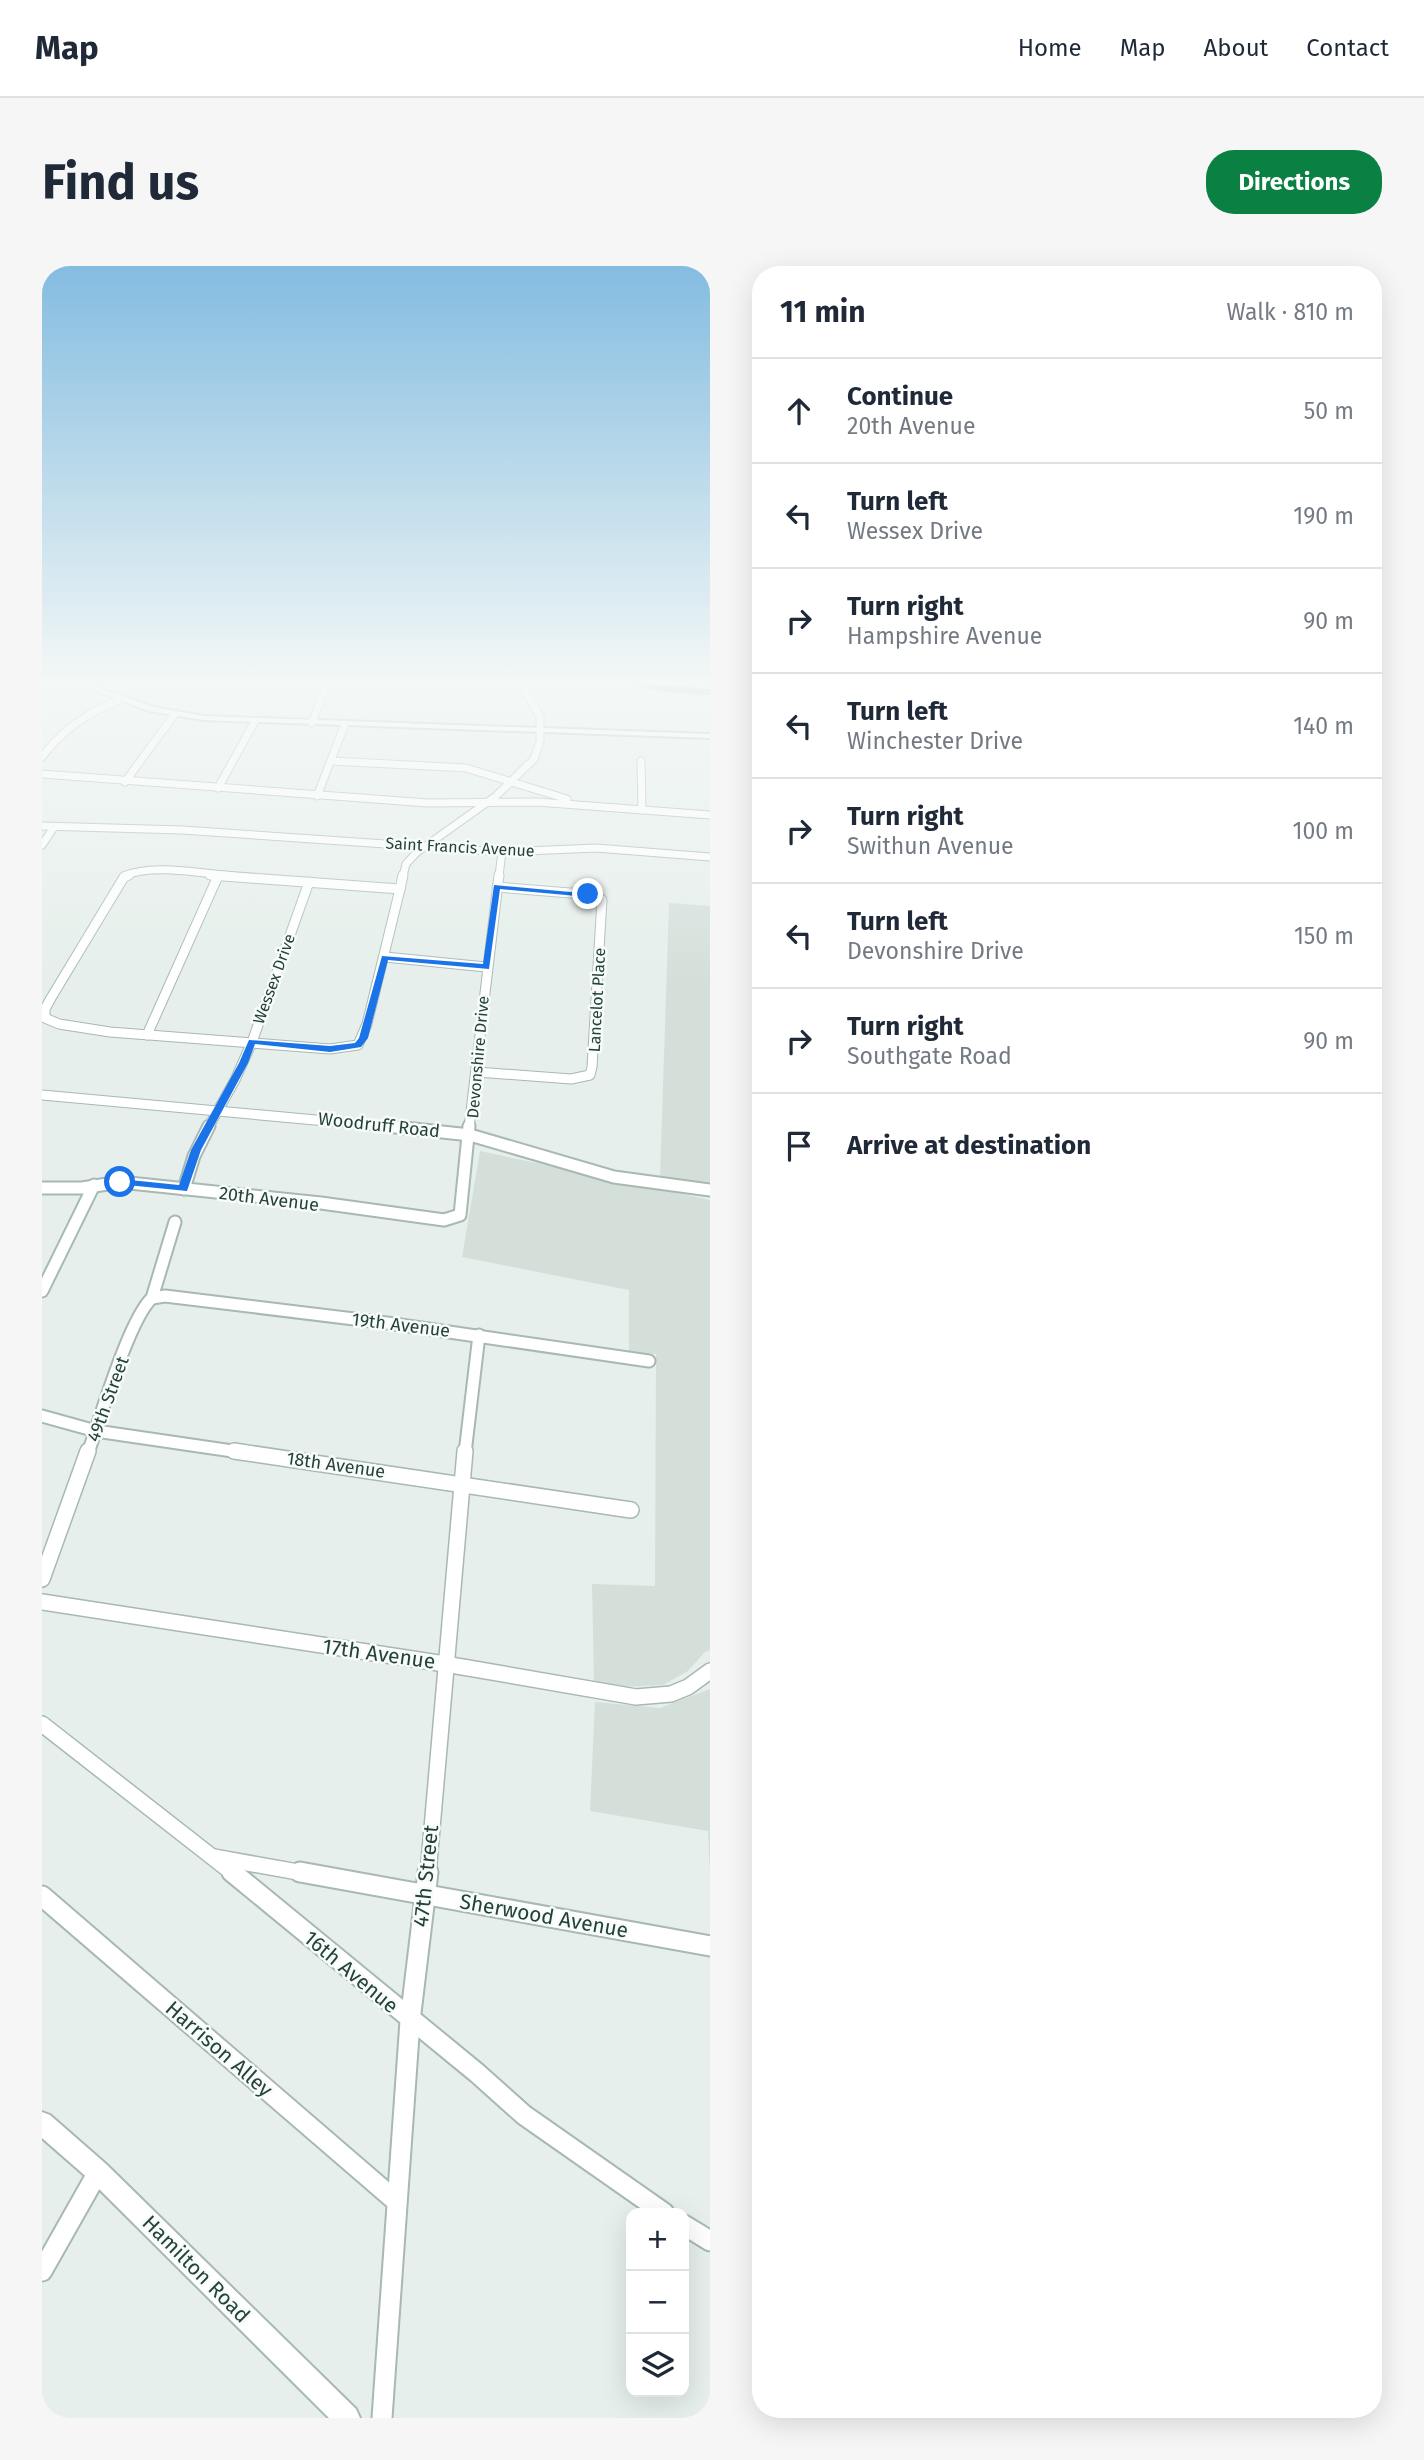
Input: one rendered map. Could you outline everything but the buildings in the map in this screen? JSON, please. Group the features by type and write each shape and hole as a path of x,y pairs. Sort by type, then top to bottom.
{"street":[{"path":"118,781 438,804 517,802 709,815"},
{"path":"218,788 222,781"},
{"path":"317,796 323,781"},
{"path":"641,781 642,810"},
{"path":"400,889 166,871 134,872 124,877 51,998 45,1009 45,1018 52,1023 79,1028 147,1035 346,1049 358,1045 367,1024 384,957 406,864 511,782 591,806"},
{"name":"Saint Francis Avenue","path":"42,826 182,830 502,852 596,848 710,857"},
{"path":"42,845 54,827"},
{"name":"Devonshire Drive","path":"455,1219 460,1215 462,1206 486,967 502,852"},
{"path":"147,1035 218,876"},
{"name":"Wessex Drive","path":"184,1189 196,1150 220,1110 252,1041 309,882"},
{"name":"Lancelot Place","path":"477,1072 571,1079 590,1075 603,905 599,896 497,887"},
{"path":"384,957 486,967"},
{"name":"Woodruff Road","path":"42,1095 470,1135 614,1177 710,1190"},
{"name":"20th Avenue","path":"42,1188 66,1189 120,1182 437,1220 455,1219"},
{"path":"42,1292 94,1185"},
{"name":"49th Street","path":"42,1579 131,1333 143,1306 152,1298 174,1222"},
{"name":"19th Avenue","path":"152,1298 164,1296 479,1335 649,1361"},
{"name":"47th Street","path":"382,2418 410,2021 426,1895 461,1483 479,1335"},
{"name":"18th Avenue","path":"42,1416 96,1432 461,1483 631,1510"},
{"name":"17th Avenue","path":"42,1602 445,1664 636,1697 671,1694 688,1687 710,1671"},
{"name":"16th Avenue","path":"42,1724 213,1857 410,2021 477,2073 524,2115 657,2208"},
{"name":"Sherwood Avenue","path":"213,1857 710,1946"},
{"name":"Harrison Alley","path":"42,1896 396,2202"},
{"name":"Hamilton Road","path":"42,2123 98,2172 347,2418"},
{"path":"42,2271 98,2172"},
{"path":"689,2228 710,2241"}],"shaded area":[{"path":"669,903 710,906 710,1184 660,1178"},
{"path":"480,1151 710,1200 710,1650 688,1671 663,1685 623,1687 594,1681 592,1584 655,1586 656,1354 629,1353 629,1290 462,1257"},
{"path":"710,1689 710,1872 708,1831 590,1811 595,1702 660,1708"}],"route":[{"path":"120,1182 184,1189 196,1150 220,1110 252,1041 330,1049 346,1049 358,1045 363,1038 384,957 486,967 497,887 588,894"}]}
